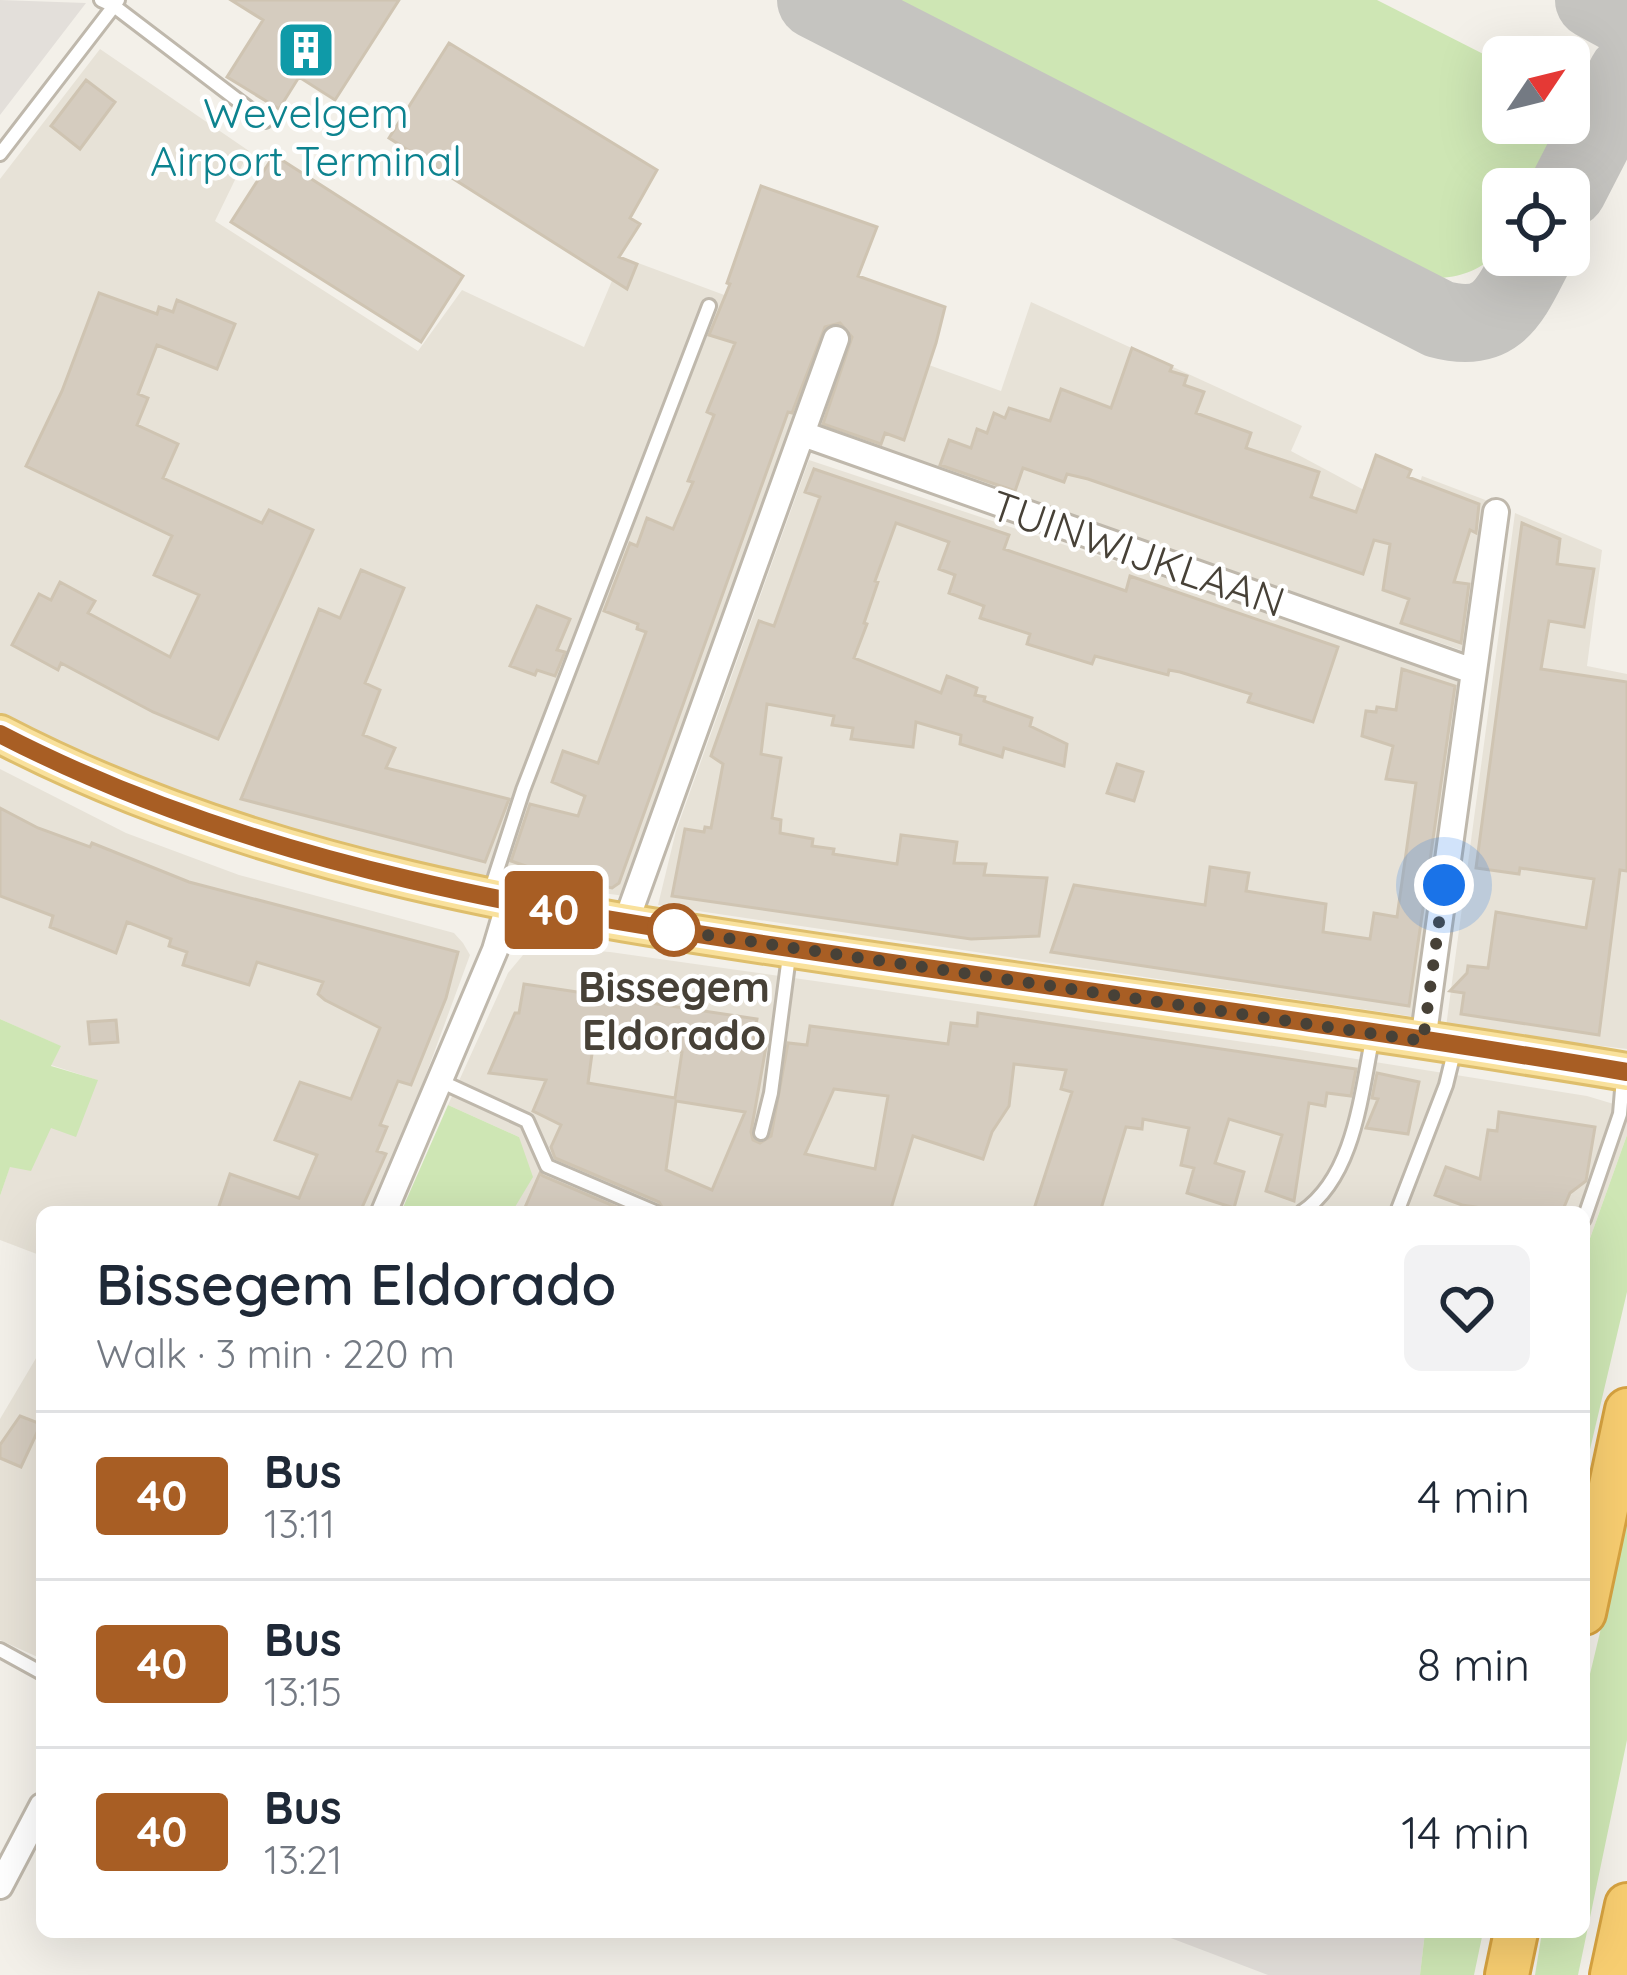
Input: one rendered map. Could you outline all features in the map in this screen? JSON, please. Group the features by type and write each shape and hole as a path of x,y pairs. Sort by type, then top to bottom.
{"highway":[{"path":"1590,1585 1627,1411"},
{"path":"1612,1975 1627,1905"},
{"path":"1507,1975 1515,1938"}],"main road":[{"path":"0,734 151,802 275,847 497,901 1625,1072"}],"street":[{"path":"626,922 836,339"},
{"name":"TUINWIJKLAAN","path":"802,434 1473,671"},
{"path":"1439,1044 1473,671 1496,512"},
{"path":"387,1206 495,950 497,901"},
{"path":"0,1886 36,1818"}],"lane":[{"path":"0,154 111,2 265,121"},
{"path":"497,901 523,790 710,307"},
{"path":"761,1133 771,1093 790,949"},
{"path":"1309,1206 1327,1189 1354,1126 1374,1034"},
{"path":"1399,1206 1446,1085 1439,1044"},
{"path":"1588,1206 1620,1114 1625,1072"},
{"path":"440,1081 527,1121 548,1166 641,1206"},
{"path":"0,1650 36,1670"}],"shaded area":[{"path":"0,0 86,3 0,115"},
{"path":"100,49 249,151 215,221 418,351 462,290 584,347 622,257 824,332 625,896 418,868 206,807 0,715 0,179"},
{"path":"1031,302 1302,426 1291,451 1364,490 1412,508 1422,476 1488,501 1467,652 816,432 854,338 1001,391"},
{"path":"809,460 1465,678 1416,1017 658,905 676,831"},
{"path":"1515,513 1602,550 1587,666 1627,674 1627,1049 1446,1027"},
{"path":"0,769 126,833 239,875 454,933 470,955 410,1118 372,1206 36,1206 36,1254 0,1240 0,1196 10,1166 97,1080 51,1065 60,1046 0,1019"},
{"path":"544,947 610,952 1294,1049 1587,1096 1627,1108 1627,1135 1590,1238 1590,1206 515,1206 519,1137 448,1105 508,973 523,955"},
{"path":"36,1358 36,1656 0,1640 0,1419"},
{"path":"1171,1938 1424,1938 1420,1975 1268,1975"}],"green space":[{"path":"869,0 1377,0 1482,53 1482,144 1557,144 1545,168 1482,168 1482,265 1464,274 1417,277"},
{"path":"0,1019 61,1046 51,1066 98,1080 76,1137 51,1128 31,1171 10,1167 0,1196"},
{"path":"448,1105 519,1137 533,1177 516,1206 404,1206"},
{"path":"1627,1135 1627,1292 1590,1449 1590,1238"},
{"path":"1627,1520 1627,1740 1590,1917 1590,1674"},
{"path":"1424,1938 1482,1938 1474,1975 1420,1975"},
{"path":"1541,1938 1586,1938 1578,1975 1535,1975"}],"building":[{"name":"Wevelgem Airport Terminal","path":"231,0 399,0 335,100 299,77 279,109 227,77 263,20"},
{"path":"449,43 657,170 630,218 640,224 619,257 637,264 627,289 389,138"},
{"path":"86,80 115,102 80,149 51,126"},
{"path":"274,155 463,276 421,342 231,222"},
{"path":"761,186 877,227 858,276 945,307 936,343 904,440 885,433 881,444 823,424 852,337 840,323 825,327 792,413 788,412 619,883 612,888 561,878 511,861 530,804 578,816 585,796 552,782 563,751 598,763 646,632 604,611 630,543 637,546 647,518 673,529 693,482 688,481 714,415 707,412 735,343 709,335"},
{"path":"99,293 157,314 159,307 173,312 177,300 235,324 217,369 157,345 138,394 148,398 137,425 178,444 163,478 262,523 269,510 313,530 218,739 153,712 61,663 58,670 12,645 39,594 51,600 60,582 95,601 88,613 170,657 199,595 154,575 172,536 26,466 62,391"},
{"path":"1132,348 1187,376 1184,385 1204,392 1196,413 1251,433 1246,448 1319,472 1311,497 1356,512 1376,455 1411,470 1408,477 1479,504 1476,533 1470,530 1454,582 1469,584 1461,643 1401,623 1409,599 1383,590 1390,544 1374,540 1363,574 1088,479 1067,474 1064,482 1023,468 1015,491 940,465 949,440 971,448 977,429 987,433 994,413 1005,418 1009,408 1050,421 1061,389 1111,408"},
{"path":"814,469 1009,535 1004,549 1126,591 1130,576 1338,647 1313,722 1248,702 1251,694 1180,672 1169,670 1168,675 1095,656 1092,664 1027,644 1030,634 980,618 984,606 949,593 955,575 939,569 949,542 896,523 854,658 941,693 947,676 977,688 975,695 985,697 984,701 1032,718 1030,726 1067,744 1064,766 1004,748 1002,757 960,744 961,735 916,722 913,747 851,739 853,728 832,725 834,716 767,704 761,754 781,758 772,818 781,820 780,833 813,839 812,846 834,849 833,854 897,864 901,835 957,842 954,863 986,864 984,875 1047,878 1039,936 971,939 672,896 685,829 704,832 705,827 711,828 723,764 711,756 759,621 774,626 820,497 805,492"},
{"path":"1522,523 1560,539 1557,564 1594,569 1584,627 1549,621 1541,669 1627,682 1627,871 1620,870 1599,1035 1461,1014 1464,993 1450,991 1468,966 1488,968 1496,912 1586,928 1594,879 1520,868 1519,874 1476,868"},
{"path":"361,570 404,588 365,683 380,690 363,735 395,748 386,768 509,799 485,862 241,799 319,609 340,618"},
{"path":"537,606 570,619 557,650 565,652 555,676 510,666"},
{"path":"1402,669 1455,686 1409,1006 1051,952 1074,885 1205,905 1210,867 1249,873 1246,891 1326,904 1323,932 1370,939 1374,913 1397,917 1416,783 1386,779 1393,746 1362,736 1366,711 1376,712 1377,707 1396,710"},
{"path":"1117,764 1143,772 1134,801 1107,793"},
{"path":"0,808 38,828 90,847 92,843 189,882 458,952 446,998 411,1085 398,1081 380,1125 387,1127 377,1151 386,1154 363,1206 219,1206 230,1174 299,1198 317,1155 275,1140 300,1082 351,1099 380,1028 325,1000 318,994 323,982 257,962 249,985 183,965 187,952 169,946 171,939 127,922 116,953 50,927 53,916 0,896"},
{"path":"524,984 757,1019 754,1040 767,1041 751,1132 760,1143 771,1136 788,1043 807,1045 810,1026 948,1044 951,1023 977,1026 978,1013 1356,1069 1351,1096 1327,1093 1325,1106 1309,1103 1294,1201 1266,1191 1282,1135 1229,1119 1215,1163 1244,1172 1235,1206 1228,1206 1187,1193 1194,1168 1181,1165 1189,1128 1143,1119 1142,1129 1126,1127 1102,1206 1035,1206 1072,1092 1061,1089 1066,1070 1014,1064 1009,1106 992,1132 983,1159 913,1136 892,1206 661,1206 555,1158 551,1147 561,1125 533,1111 546,1080 489,1073 519,1013","holes":["594,1039 682,1052 675,1098 588,1083","834,1089 888,1096 875,1169 805,1154","676,1101 745,1112 712,1190 666,1170"]},
{"path":"116,1020 118,1042 90,1044 88,1022"},
{"path":"1377,1073 1419,1082 1408,1134 1366,1128 1378,1099 1372,1098"},
{"path":"1499,1112 1595,1127 1586,1181 1570,1193 1565,1206 1469,1206 1435,1195 1446,1167 1480,1179 1488,1130 1497,1131"},
{"path":"540,1173 614,1206 526,1206"},
{"path":"20,1416 36,1422 36,1435 21,1467 0,1458 0,1445"}],"taxiway":[{"path":"816,0 1439,319 1459,323 1489,318 1509,300 1523,276"},
{"path":"1594,0 1627,18"},
{"path":"1579,168 1627,74"}],"bus line":[{"name":"40","path":"0,734 151,802 275,847 487,900 1627,1072"}],"place":[{"name":"Wevelgem Airport Terminal","path":"306,50"},
{"name":"Bissegem Eldorado","path":"674,930"}],"route":[{"path":"674,930 659,928 1423,1041 1444,885"}]}
